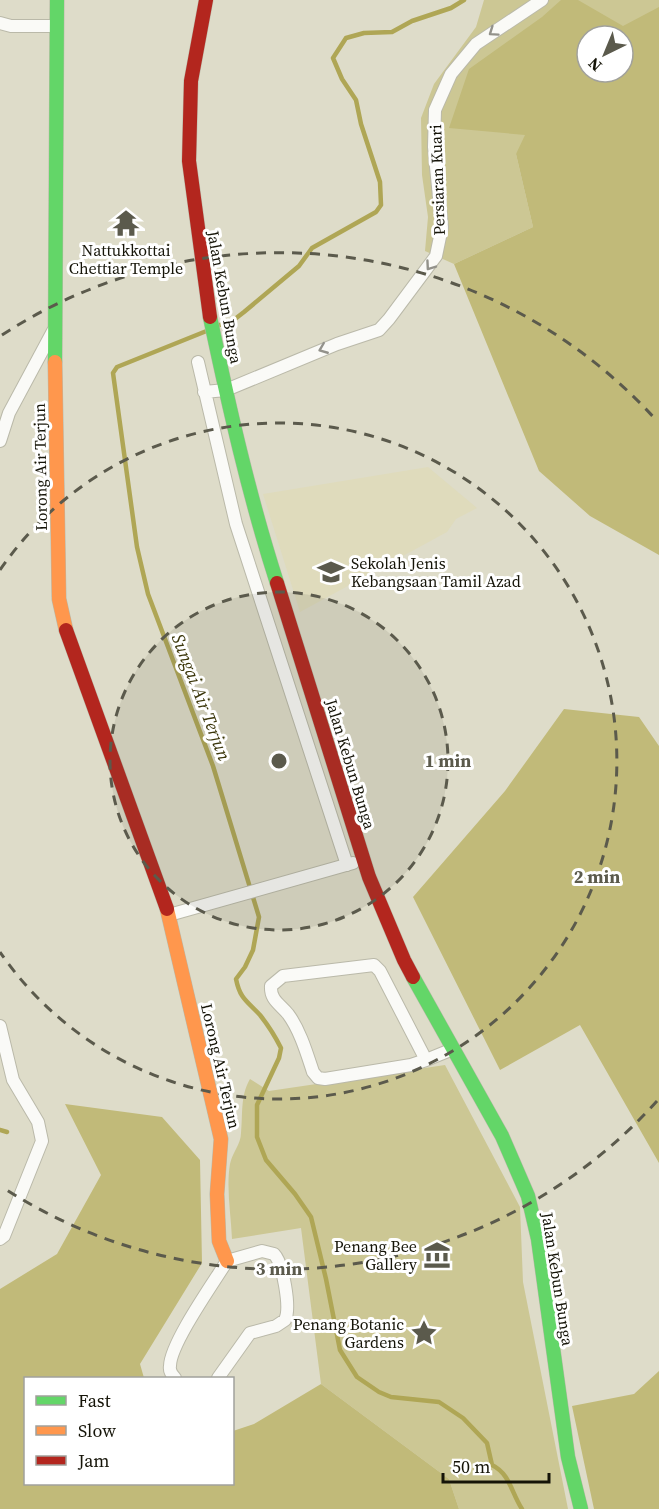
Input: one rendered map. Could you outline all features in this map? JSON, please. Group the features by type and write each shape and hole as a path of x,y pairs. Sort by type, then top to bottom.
{"street":[{"name":"Lorong Air Terjun","path":"57,0 54,330 59,599 65,628 170,915 221,1139 217,1194 219,1241 227,1261"},
{"name":"Jalan Kebun Bunga","path":"206,0 191,81 189,161 208,310 256,520 311,688 363,860 404,960 502,1136 528,1196 538,1239 568,1457 581,1509"},
{"name":"Persiaran Kuari","path":"204,392 226,390 337,344 379,330 389,319 436,256 442,227 434,147 435,110 451,74 476,44 542,0"},
{"path":"0,23 11,26 57,26"},
{"path":"0,441 9,412 54,330"},
{"path":"198,362 236,524 347,865"},
{"path":"170,915 363,860"},
{"path":"426,1060 377,966 283,976 271,986 270,993 290,1016 314,1072 322,1079 411,1065 426,1060 453,1048"},
{"path":"0,1026 13,1080 38,1122 42,1142 4,1236 0,1239"},
{"path":"174,1377 170,1372 171,1358 188,1323 227,1261 262,1251 274,1254 280,1263 288,1315 281,1324 250,1333 219,1377"}],"shaded area":[{"path":"484,0 659,0 659,66 635,81 635,24 575,24 575,84 630,84 516,154 533,227 454,264 425,251 428,217 422,175 421,118 434,84 476,27"},
{"path":"561,0 578,0 620,24 575,24 575,84 635,84 635,24 627,24 659,7 659,555 590,516 539,471 454,264 533,227 516,154 525,135 449,128 469,69 542,17"},
{"name":"Sekolah Jenis Kebangsaan Tamil Azad","path":"428,467 477,508 456,519 447,532 300,612 263,494"},
{"path":"564,709 639,717 659,746 659,1163 580,1025 500,1070 413,897 505,791"},
{"name":"Penang Botanic Gardens","path":"445,1065 520,1207 523,1282 568,1509 459,1509 449,1479 321,1384 301,1228 232,1239 229,1173 231,1160 241,1137 243,1099 250,1079 269,1091"},
{"path":"65,1104 162,1117 200,1160 202,1263 140,1364 144,1377 24,1377 24,1485 234,1485 234,1431 254,1424 321,1384 449,1479 459,1509 0,1509 0,1289 57,1254 101,1175"},
{"path":"659,1371 659,1509 594,1509 572,1406 634,1394"}],"waterway":[{"name":"Sungai Air Terjun","path":"217,326 235,319 244,312 299,266 312,248 376,212 381,205 380,182 361,124 356,100 342,79 333,58 346,38 364,33 392,32 412,21 451,8 464,0"},
{"name":"Sungai Air Terjun","path":"209,330 117,367 113,373 137,547 148,594 213,766 259,917 253,950 236,979 242,995 263,1019 281,1048 279,1058 257,1105 257,1137 266,1160 311,1217 340,1350 357,1377 391,1397 439,1402 463,1418 487,1443 492,1465 507,1478 522,1509"},
{"path":"0,1130 7,1132"}],"traffic: fast":[{"path":"55,362 57,0"},
{"path":"210,317 240,451 277,583"},
{"path":"413,977 502,1136 528,1196 538,1239 568,1457 581,1509"}],"traffic: slow":[{"path":"55,362 59,599 66,630"},
{"path":"167,909 221,1139 217,1194 219,1241 227,1261"}],"traffic: jam":[{"path":"206,0 191,81 189,161 210,317"},
{"path":"277,583 369,877 413,977"},
{"path":"66,630 167,909"}],"place":[{"name":"Nattukkottai Chettiar Temple","path":"126,223"},
{"name":"Sekolah Jenis Kebangsaan Tamil Azad","path":"331,572"},
{"name":"Penang Bee Gallery","path":"437,1255"},
{"name":"Penang Botanic Gardens","path":"424,1333"}]}
